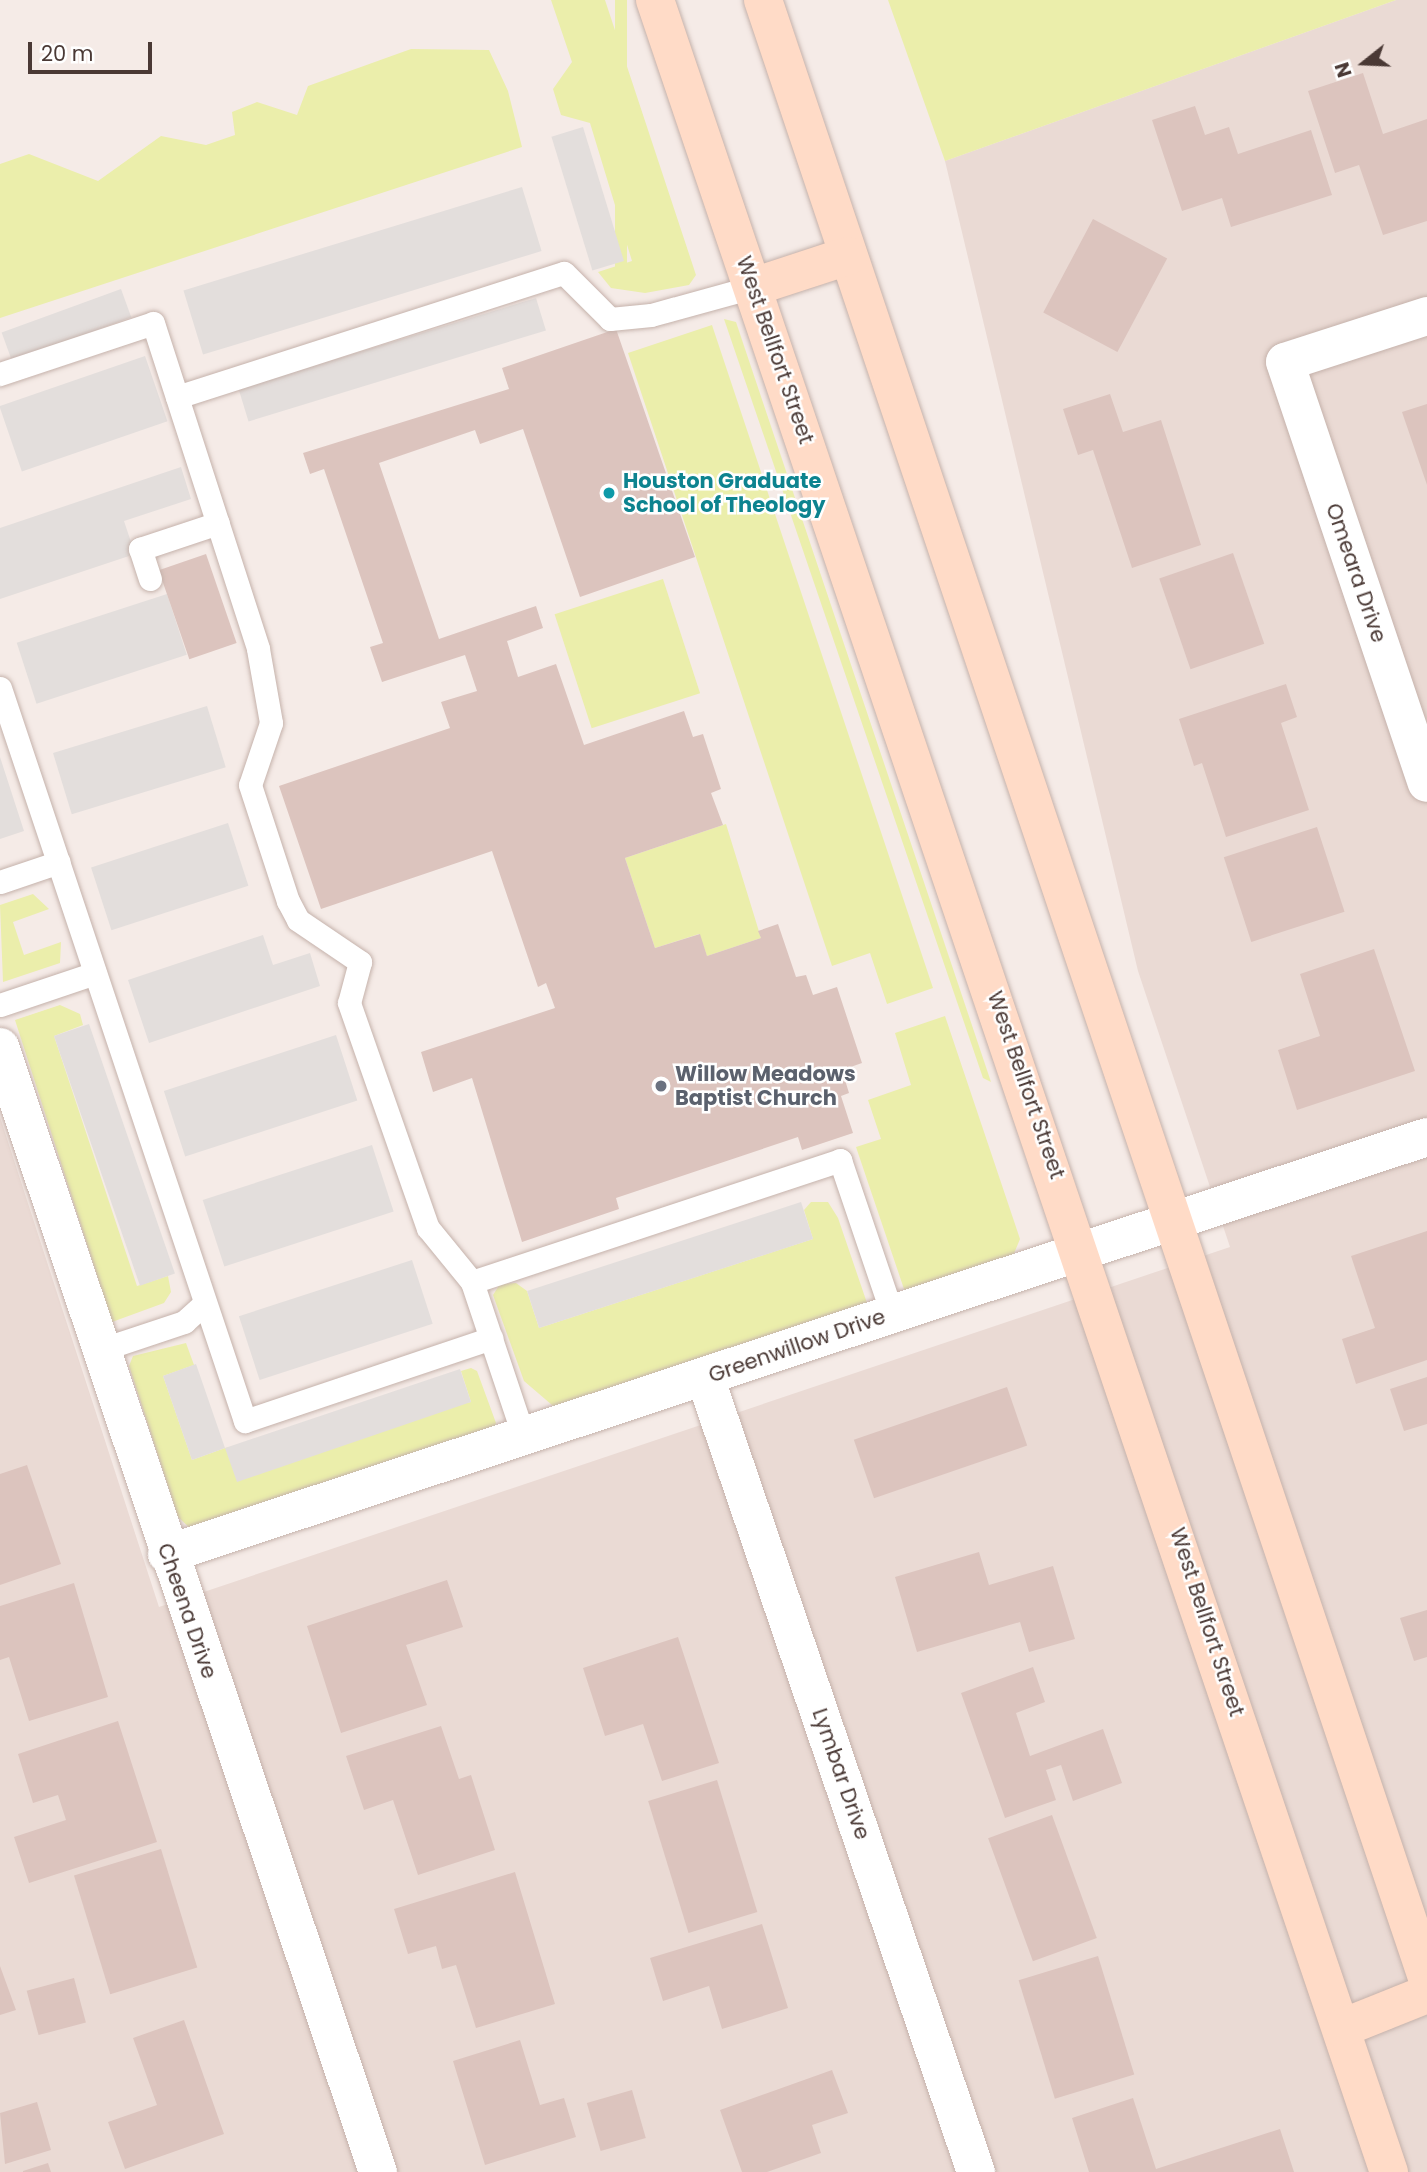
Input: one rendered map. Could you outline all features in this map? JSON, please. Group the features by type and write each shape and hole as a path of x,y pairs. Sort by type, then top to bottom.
{"main road":[{"name":"West Bellfort Street","path":"655,0 1083,1250 1390,2172"},
{"path":"764,0 1169,1222 1427,1978"},
{"path":"753,286 848,256"},
{"path":"1342,2028 1427,1994"}],"street":[{"name":"Omeara Drive","path":"1427,316 1284,362 1427,783"},
{"name":"Cheena Drive","path":"0,1048 167,1554 378,2172"},
{"name":"Greenwillow Drive","path":"167,1554 1427,1138"},
{"name":"Lymbar Drive","path":"705,1377 976,2172"}],"lane":[{"path":"177,397 564,273 610,319 642,317 753,286"},
{"path":"0,374 153,323 258,649 271,723 250,785 288,901 298,920 360,962 349,1003 428,1228 472,1282 524,1437"},
{"path":"149,579 140,549 218,523"},
{"path":"0,688 245,1421 491,1339"},
{"path":"0,882 59,863"},
{"path":"0,1005 95,973"},
{"path":"472,1282 840,1160 892,1314"},
{"path":"100,1350 184,1322 205,1303"}],"shaded area":[{"path":"1396,0 1427,0 1427,2172 0,2172 0,1117 159,1607 1230,1247 1138,971 945,161"},
{"path":"583,127 624,261 592,271 551,137"},
{"path":"522,187 542,251 203,355 183,290"},
{"path":"121,289 131,317 12,361 2,332"},
{"path":"536,298 546,331 249,421 239,389"},
{"path":"145,356 167,421 22,471 0,406"},
{"path":"181,467 191,499 124,521 135,554 0,599 0,528"},
{"path":"167,594 187,655 37,704 17,643"},
{"path":"207,706 226,767 72,814 53,753"},
{"path":"0,757 24,831 0,839"},
{"path":"228,823 248,886 111,930 91,867"},
{"path":"263,935 273,965 310,953 320,986 149,1043 128,980"},
{"path":"89,1024 175,1274 140,1286 54,1036"},
{"path":"336,1035 357,1101 185,1157 164,1091"},
{"path":"372,1145 394,1212 224,1267 203,1200"},
{"path":"801,1202 813,1239 539,1328 527,1291"},
{"path":"412,1260 433,1324 260,1380 239,1316"},
{"path":"196,1364 225,1448 192,1460 163,1376"},
{"path":"460,1369 471,1402 237,1482 225,1448"}],"green space":[{"path":"551,0 605,0 696,275 689,285 645,293 611,288 598,272 632,261 590,123 561,115 553,89 572,62"},
{"path":"615,0 627,0 627,288 615,288"},
{"path":"888,0 1396,0 945,161"},
{"path":"411,49 489,50 508,91 522,147 0,318 0,164 29,154 98,181 161,136 206,145 235,135 232,112 257,102 297,115 308,86"},
{"path":"724,319 736,322 991,1082 983,1078"},
{"path":"712,325 933,988 887,1004 870,953 832,966 628,353"},
{"path":"663,579 700,693 592,728 555,614"},
{"path":"726,824 761,938 707,956 699,934 655,948 625,858"},
{"path":"33,894 49,909 13,922 24,955 61,942 60,963 3,982 0,905"},
{"path":"60,1005 80,1014 83,1025 54,1036 137,1286 168,1276 171,1292 164,1303 112,1322 15,1020"},
{"path":"945,1016 1020,1239 1013,1256 905,1292 856,1147 881,1139 868,1100 911,1085 895,1033"},
{"path":"811,1202 828,1202 838,1218 867,1303 559,1411 524,1381 493,1295 500,1284 516,1283 527,1291 539,1328 813,1239 804,1210"},
{"path":"186,1343 194,1365 163,1376 192,1460 225,1448 471,1402 461,1371 471,1368 477,1371 496,1423 492,1435 192,1530 178,1517 129,1366 133,1356"}],"building":[{"path":"1363,73 1383,134 1427,119 1427,221 1383,235 1359,165 1335,173 1308,91"},
{"path":"1195,106 1205,135 1229,127 1238,154 1311,130 1332,195 1231,227 1222,198 1182,211 1152,120"},
{"path":"1093,219 1167,258 1117,352 1043,313"},
{"path":"616,329 695,557 580,597 523,429 480,444 475,430 379,463 439,639 536,606 543,628 507,641 518,677 556,664 584,745 684,711 693,737 703,734 721,789 711,793 723,825 625,858 655,948 700,934 707,956 761,938 758,931 778,924 796,977 806,975 813,995 837,987 862,1063 842,1070 849,1093 841,1096 853,1133 802,1150 798,1137 616,1198 619,1209 522,1242 472,1078 433,1092 421,1052 555,1008 546,983 538,987 492,851 321,909 279,786 450,728 441,702 477,691 465,655 382,682 370,647 383,643 324,469 310,474 303,453 509,389 502,368"},
{"path":"1110,394 1123,432 1161,420 1201,545 1132,568 1093,450 1078,455 1063,409"},
{"path":"1427,404 1427,485 1402,412"},
{"path":"1233,553 1264,644 1191,669 1159,578"},
{"path":"206,554 237,643 189,659 159,570"},
{"path":"1286,684 1297,717 1281,723 1309,810 1226,837 1202,763 1194,766 1179,719"},
{"path":"1317,827 1345,912 1251,942 1224,857"},
{"path":"1374,949 1415,1071 1297,1110 1278,1050 1320,1036 1300,974"},
{"path":"1427,1231 1427,1360 1356,1384 1342,1339 1375,1328 1351,1256"},
{"path":"1427,1377 1427,1424 1404,1431 1390,1389"},
{"path":"1007,1387 1027,1446 874,1498 854,1440"},
{"path":"27,1465 61,1564 0,1585 0,1474"},
{"path":"979,1552 989,1585 1053,1566 1075,1639 1029,1652 1020,1622 917,1652 895,1577"},
{"path":"447,1580 463,1627 406,1645 427,1705 341,1733 307,1626"},
{"path":"74,1583 108,1697 29,1721 9,1657 0,1660 0,1606"},
{"path":"1427,1610 1427,1657 1414,1661 1400,1618"},
{"path":"678,1637 719,1763 662,1781 643,1724 605,1736 583,1668"},
{"path":"1033,1667 1045,1702 1016,1713 1030,1756 1103,1729 1122,1783 1073,1801 1061,1765 1046,1770 1056,1800 1005,1818 961,1693"},
{"path":"118,1721 157,1842 29,1883 14,1837 66,1820 58,1795 33,1803 18,1754"},
{"path":"441,1726 459,1779 471,1775 495,1850 418,1875 393,1800 364,1810 346,1756"},
{"path":"717,1780 757,1912 688,1933 648,1801"},
{"path":"1052,1815 1097,1938 1033,1961 988,1838"},
{"path":"161,1849 197,1968 110,1994 74,1876"},
{"path":"515,1872 555,2004 476,2028 456,1965 442,1969 436,1946 408,1954 394,1909"},
{"path":"762,1924 788,2008 722,2029 709,1986 663,2001 650,1958"},
{"path":"1098,1956 1134,2075 1055,2099 1019,1980"},
{"path":"0,1966 16,2010 0,2015"},
{"path":"74,1978 86,2022 39,2035 27,1991"},
{"path":"184,2020 224,2134 125,2169 108,2122 157,2105 133,2038"},
{"path":"520,2040 540,2105 564,2098 576,2137 485,2165 453,2061"},
{"path":"832,2070 848,2113 812,2125 821,2153 767,2172 742,2172 720,2110"},
{"path":"632,2090 646,2138 601,2151 587,2103"},
{"path":"1133,2098 1156,2169 1280,2129 1294,2172 1089,2172 1072,2118"},
{"path":"37,2102 51,2150 5,2164 0,2113"},
{"path":"48,2163 51,2172 23,2172 23,2171"}],"place":[{"name":"Houston Graduate School of Theology","path":"609,493"},
{"name":"Willow Meadows Baptist Church","path":"661,1086"}]}
